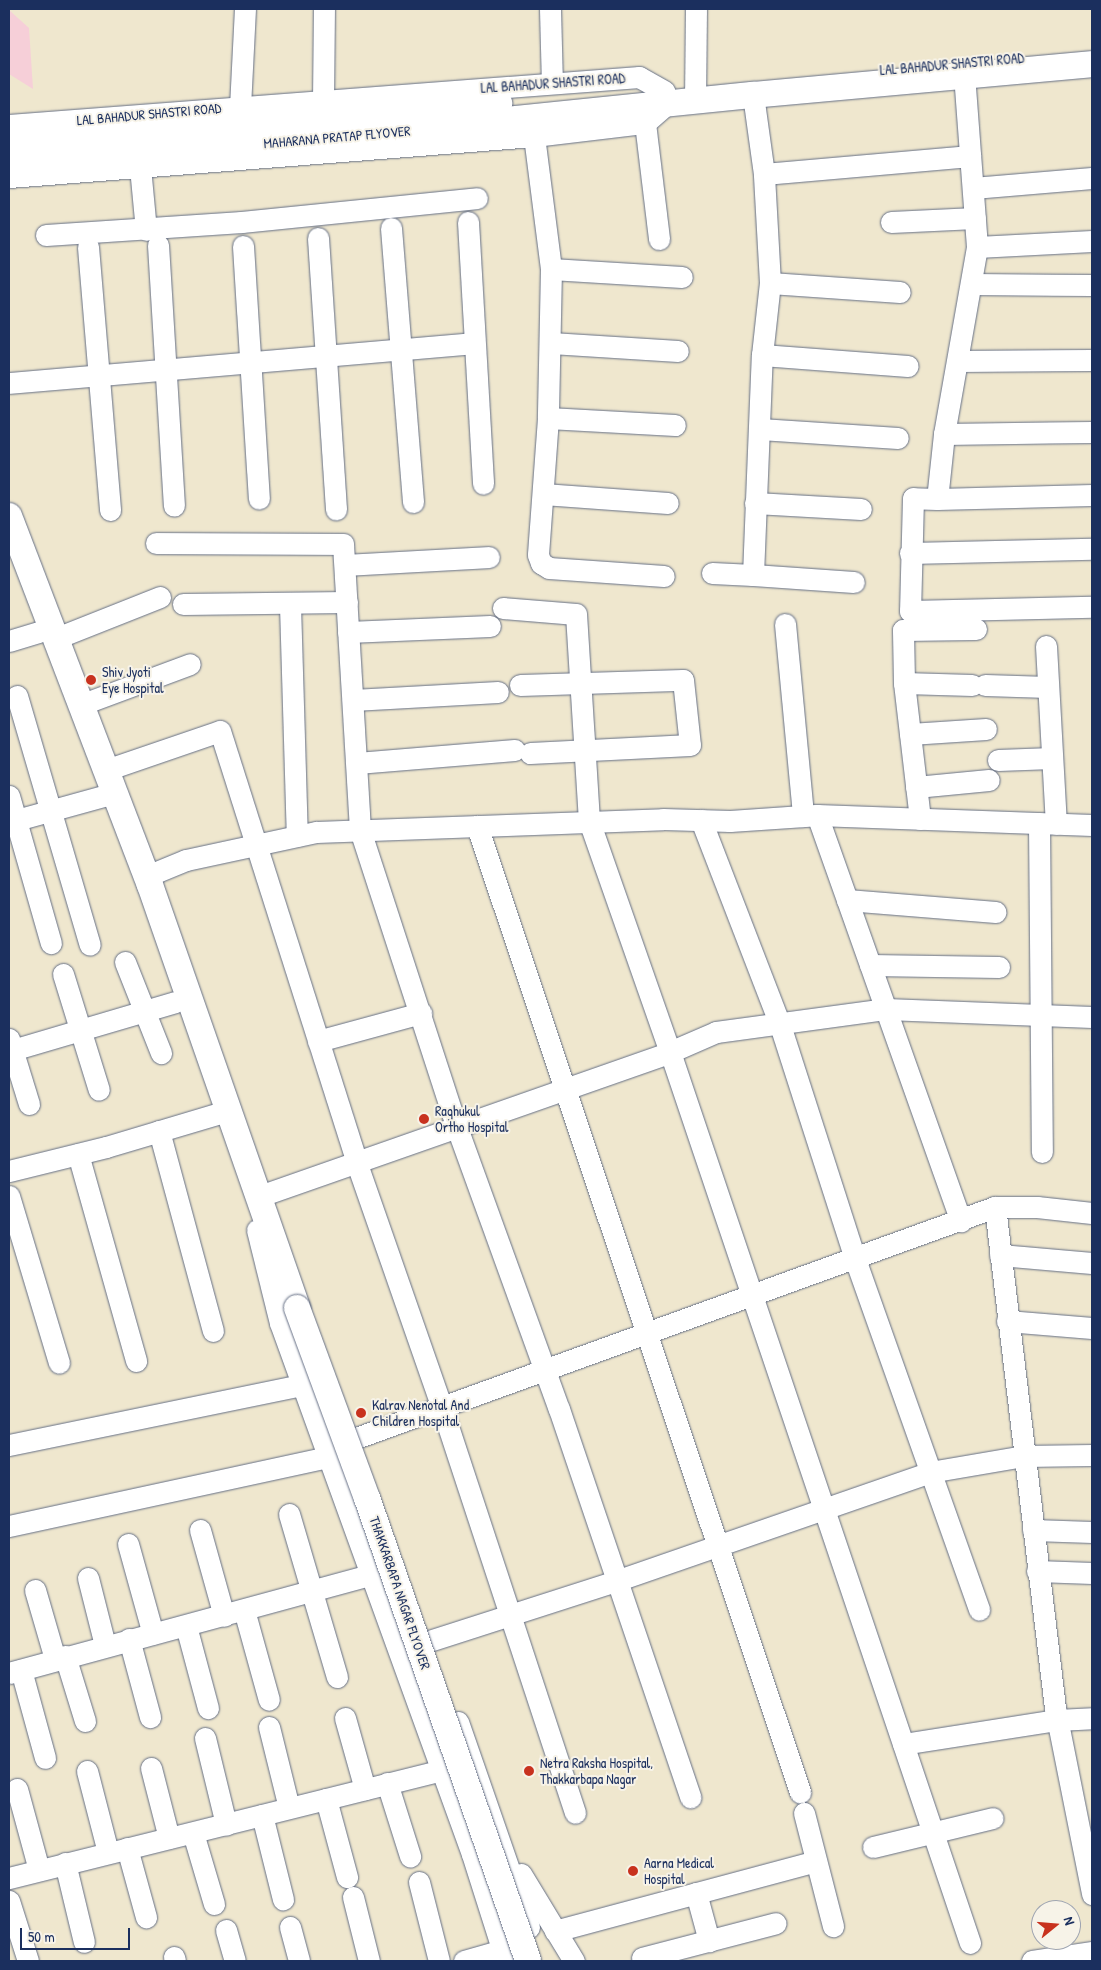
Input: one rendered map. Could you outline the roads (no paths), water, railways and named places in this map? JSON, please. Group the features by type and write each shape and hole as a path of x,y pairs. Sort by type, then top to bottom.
{"main road":[{"name":"LAL BAHADUR SHASTRI ROAD","path":"665,98 1092,52"},
{"path":"695,95 753,95 964,74 1092,64"},
{"name":"MAHARANA PRATAP FLYOVER","path":"9,144 665,98"},
{"name":"MAHARANA PRATAP FLYOVER","path":"9,164 338,137 618,102"},
{"path":"9,516 46,635 80,705 257,1196 262,1228"},
{"path":"9,549 107,782"},
{"path":"142,878 175,1002 262,1228"},
{"name":"THAKKARBAPA NAGAR FLYOVER","path":"262,1228 358,1502 509,1958"},
{"name":"THAKKARBAPA NAGAR FLYOVER","path":"291,1311 367,1498 528,1961"}],"street":[{"path":"240,107 245,9"},
{"path":"324,9 324,101"},
{"path":"550,9 552,83"},
{"path":"695,95 696,9"},
{"path":"937,499 944,434 978,247 964,74"},
{"name":"LAL BAHADUR SHASTRI ROAD","path":"9,125 639,77 665,98"},
{"path":"752,575 762,355 770,283 764,174 753,95"},
{"path":"659,239 645,124 665,98"},
{"path":"9,177 534,136 645,124"},
{"path":"534,136 551,269 548,418 538,555 541,563 548,568 664,576"},
{"path":"764,174 970,156"},
{"path":"140,167 152,238 166,368 174,506"},
{"path":"973,188 1092,178"},
{"path":"46,235 152,238 477,198"},
{"path":"891,222 975,218"},
{"path":"468,222 473,343 483,484"},
{"path":"391,228 399,350 413,502"},
{"path":"318,238 324,356 336,509"},
{"path":"978,247 1092,241"},
{"path":"243,246 258,498"},
{"path":"88,247 110,510"},
{"path":"551,269 682,277"},
{"path":"770,283 900,292"},
{"path":"971,284 1092,285"},
{"path":"9,382 251,360 324,356 473,343"},
{"path":"551,343 678,351"},
{"path":"762,355 908,366"},
{"path":"958,361 1092,360"},
{"path":"548,418 675,424"},
{"path":"760,429 898,438"},
{"path":"944,434 1092,432"},
{"path":"543,494 668,503"},
{"path":"1092,495 913,498 910,553 910,611 1092,607"},
{"path":"755,503 861,509"},
{"path":"156,543 343,544 346,565 348,632 360,830 456,1125 546,1371 690,1797"},
{"path":"910,553 1092,549"},
{"path":"346,565 489,557"},
{"path":"712,573 854,582"},
{"path":"9,641 46,635 160,597"},
{"path":"183,604 290,605 347,602"},
{"path":"290,605 297,836"},
{"path":"503,608 576,614 589,821 670,1052 751,1298 825,1510 970,1943"},
{"path":"785,624 810,815 847,900 960,1221"},
{"path":"348,632 490,626"},
{"path":"920,819 904,683 903,630 976,629"},
{"path":"1042,1152 1041,1015 1047,824 1052,758 1046,646"},
{"path":"80,705 190,664"},
{"path":"357,763 522,752 690,745 683,680 580,680 520,685"},
{"path":"904,683 1048,687"},
{"path":"353,700 498,692"},
{"path":"17,696 90,945"},
{"path":"910,734 986,729"},
{"path":"12,821 50,811 107,782 220,731 356,1161 442,1408 575,1813"},
{"path":"998,760 1052,758"},
{"path":"916,787 989,780"},
{"path":"9,796 12,821 51,943"},
{"path":"142,878 186,860 297,836 360,830 810,815 1092,826"},
{"path":"702,820 779,1022 855,1259 979,1610"},
{"path":"477,826 720,1545 800,1792"},
{"path":"847,900 996,912"},
{"path":"125,962 161,1054"},
{"path":"870,965 999,966"},
{"path":"63,974 99,1090"},
{"path":"29,1104 10,1047 81,1030 175,1002"},
{"path":"257,1196 456,1125 670,1052 716,1032 886,1009 1092,1017"},
{"path":"318,1041 421,1013"},
{"path":"9,1171 78,1154 217,1114"},
{"path":"159,1131 213,1331"},
{"path":"78,1154 136,1361"},
{"path":"9,1196 59,1363"},
{"path":"995,1207 1007,1321 1057,1720 1086,1832 1092,1894"},
{"path":"356,1438 649,1335 995,1207 1037,1207 1092,1213"},
{"path":"262,1228 280,1323 369,1575 509,1958 464,1961"},
{"path":"262,1228 311,1313 503,1844 540,1961"},
{"path":"1000,1254 1092,1264"},
{"path":"1007,1321 1092,1328"},
{"path":"9,1445 302,1385"},
{"path":"429,1641 616,1581 930,1472 1024,1456 1092,1455"},
{"path":"9,1526 327,1457"},
{"path":"289,1514 337,1677"},
{"path":"200,1530 269,1700"},
{"path":"1033,1530 1092,1532"},
{"path":"128,1544 152,1634"},
{"path":"1038,1571 1092,1573"},
{"path":"45,1758 13,1668 186,1626 311,1593 369,1575"},
{"path":"88,1578 105,1645"},
{"path":"35,1590 85,1721"},
{"path":"186,1626 208,1708"},
{"path":"129,1639 150,1717"},
{"path":"346,1718 365,1789"},
{"path":"903,1744 1057,1720 1092,1718"},
{"path":"269,1727 288,1808"},
{"path":"205,1738 226,1824"},
{"path":"151,1768 169,1838"},
{"path":"9,1878 441,1770"},
{"path":"87,1771 146,1917"},
{"path":"388,1783 410,1856"},
{"path":"17,1789 39,1870"},
{"path":"326,1799 369,1961"},
{"path":"804,1813 833,1926"},
{"path":"262,1815 283,1899"},
{"path":"874,1847 932,1830 993,1818"},
{"path":"192,1833 214,1904"},
{"path":"472,1854 503,1844"},
{"path":"503,1844 574,1961"},
{"path":"555,1931 816,1861"},
{"path":"65,1863 84,1942"},
{"path":"419,1882 440,1961"},
{"path":"696,1893 709,1941"},
{"path":"9,1909 28,1961"},
{"path":"642,1958 776,1922"},
{"path":"290,1927 299,1961"},
{"path":"226,1930 235,1961"},
{"path":"1032,1961 1092,1952"}],"place":[{"name":"Shiv Jyoti Eye Hospital","path":"91,680"},
{"name":"Raghukul Ortho Hospital","path":"424,1119"},
{"name":"Kalrav Nenotal And Children Hospital","path":"361,1413"},
{"name":"Netra Raksha Hospital, Thakkarbapa Nagar","path":"529,1771"},
{"name":"Aarna Medical Hospital","path":"633,1871"}]}
